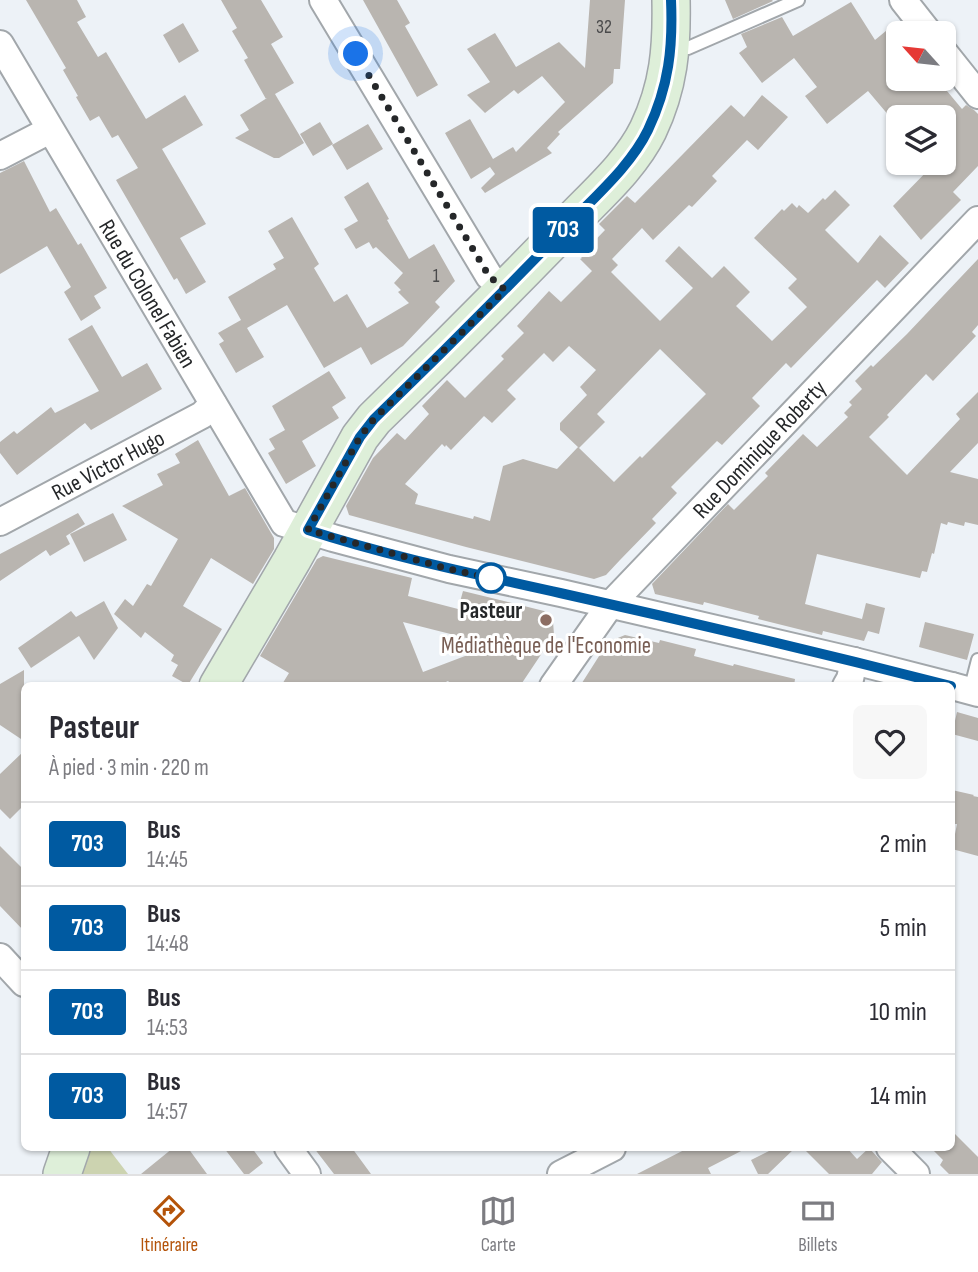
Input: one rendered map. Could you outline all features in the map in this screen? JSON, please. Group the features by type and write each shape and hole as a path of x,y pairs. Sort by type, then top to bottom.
{"street":[{"path":"323,0 489,276 505,290"},
{"path":"220,682 292,561 360,437 374,419 505,290 615,176 634,152 648,130 666,81 671,45 671,0"},
{"path":"904,0 920,21"},
{"name":"Rue du Colonel Fabien","path":"0,44 284,523 449,569 610,605 850,674 910,682"},
{"path":"956,67 978,95"},
{"path":"0,156 50,130"},
{"name":"Rue Dominique Roberty","path":"556,682 610,605 978,220"},
{"name":"Rue Victor Hugo","path":"0,522 202,415 213,404"},
{"path":"0,957 21,980"},
{"path":"62,1174 70,1151"},
{"path":"290,1151 307,1174"},
{"path":"561,1174 606,1151"},
{"path":"893,1151 916,1174"}],"lane":[{"path":"671,45 688,48 798,0"},
{"path":"963,689 978,660"}],"green space":[{"path":"89,1151 110,1151 128,1174 81,1174"}],"building":[{"path":"26,0 77,0 86,17 77,22 98,57 106,52 146,119 185,95 203,125 162,149 206,224 180,238 206,282 186,294 177,278 174,280 116,180 138,168 118,135 112,138 99,116 90,121 63,70 66,68"},
{"path":"221,0 261,0 283,37 271,44 294,83 275,94 304,143 279,158 235,138 249,130 240,115 266,99 244,60 248,58 232,31 237,28"},
{"path":"363,0 397,0 410,23 405,26 438,85 417,97"},
{"path":"590,0 625,0 620,69 614,69 613,83 558,132 560,134 547,148 552,153 485,193 481,188 495,174 490,167 471,179 445,133 470,119 493,159 513,147 516,152 565,102 542,76 518,94 514,90 485,113 467,95 490,82 467,49 495,33 516,67 559,42 585,68"},
{"path":"725,0 772,0 773,1 733,19"},
{"path":"851,2 875,40 886,31 886,91 947,91 962,109 966,105 978,114 978,166 953,192 961,200 921,240 893,206 923,175 956,175 956,105 886,105 886,112 868,91 827,124 805,96 817,87 794,58 762,83 739,53 747,47 741,34 782,17 793,36"},
{"path":"183,23 199,51 179,63 163,35"},
{"path":"762,95 788,117 758,150 747,140 712,176 717,181 692,207 689,205 653,240 642,228 612,259 618,265 611,272 660,321 693,288 665,261 679,246 712,278 724,266 750,292 736,306 772,341 807,307 788,288 797,279 754,238 782,209 784,211 792,203 808,213 835,190 850,205 825,230 858,263 880,235 909,263 885,288 877,280 791,368 786,363 752,398 760,406 722,445 717,441 671,487 677,493 652,519 656,523 606,575 594,579 349,515 346,506 373,458 397,433 405,440 429,414 422,406 447,380 465,398 504,359 501,356 524,333 517,326 549,291 561,302 592,271 580,256 605,230 599,224 627,196 635,203 731,105 744,117","holes":["569,346 596,370 580,387 587,395 560,423 560,430 578,447 557,469 523,459 503,466 490,521 415,504 418,494 405,484 442,444 451,450 484,416 492,423 516,399 507,390 544,353 553,362","660,349 706,394 614,482 579,448 605,422 597,414"]},
{"path":"320,122 333,144 313,156 300,134"},
{"path":"368,124 383,149 347,170 332,145"},
{"path":"24,161 50,212 56,208 78,245 81,243 107,288 94,296 101,308 81,321 64,292 71,287 47,246 0,274 0,173"},
{"path":"368,182 409,259 434,244 455,281 435,302 440,307 403,346 371,365 361,347 324,368 287,305 247,328 264,357 236,373 219,344 224,341 218,333 241,320 228,297 276,269 273,264 284,258 268,231 292,217 319,264 314,268 334,302 347,294 367,328 409,303 398,292 401,290 394,283 403,273 376,247 373,249 369,242 356,249 344,229 358,221 344,197"},
{"path":"978,259 978,325 972,332 976,336 933,381 926,374 869,437 907,475 960,419 956,414 978,392 978,443 950,472 978,479 978,525 965,522 964,526 941,523 934,554 932,553 927,572 922,571 920,578 817,554 805,604 862,619 866,603 885,608 879,634 868,631 864,641 823,631 822,635 704,602 703,605 655,594 652,584 728,504 734,510 768,476 765,473 803,434 817,447 848,417 844,413 852,405 849,402 862,389 855,381 907,334"},
{"path":"92,325 122,377 147,363 162,389 91,430 85,423 17,475 0,453 0,442 14,431 17,434 51,407 55,413 99,391 68,339"},
{"path":"329,371 346,398 332,407 339,418 302,441 316,466 286,484 268,453 275,449 269,439 285,430 272,406"},
{"path":"198,440 229,496 245,488 274,538 274,549 253,584 211,558 183,606 222,629 190,682 183,682 172,676 178,665 171,661 174,655 145,632 141,638 114,614 125,599 133,606 147,584 151,586 178,539 122,506 163,485 157,474 180,463 175,454"},
{"path":"78,513 85,524 66,536 70,544 50,556 46,550 0,581 0,554"},
{"path":"113,513 127,540 84,562 70,534"},
{"path":"323,556 412,578 408,596 458,609 463,591 544,611 553,621 554,635 523,682 283,682 289,673 260,656 317,559","holes":["403,622 494,645 423,672"]},
{"path":"104,601 118,628 94,660 79,636 31,668 18,648 71,611 76,617"},
{"path":"925,622 974,634 967,660 919,647"},
{"path":"625,635 659,643 660,640 696,649 694,656 795,679 795,682 583,682 608,642"},
{"path":"24,670 24,682 21,682 21,739 0,725 0,684"},
{"path":"957,712 978,718 978,741 955,735"},
{"path":"21,754 21,808 10,819 0,809 0,774"},
{"path":"955,791 978,797 978,856 955,850"},
{"path":"0,846 21,867 21,928 0,906"},
{"path":"955,1134 978,1157 978,1174 949,1174 940,1165 943,1160 934,1151 955,1151"},
{"path":"169,1151 190,1151 207,1174 141,1174"},
{"path":"226,1151 254,1151 263,1163 249,1174 244,1174"},
{"path":"316,1151 354,1151 371,1174 334,1174"},
{"path":"682,1151 741,1151 708,1168 711,1174 637,1174"},
{"path":"769,1151 792,1151 768,1174 758,1174 751,1160"},
{"path":"806,1151 850,1151 857,1159 866,1151 872,1151 882,1162 872,1174 829,1174"}],"bus line":[{"name":"703","path":"671,0 672,29 666,81 648,130 634,152 615,176 505,290 374,419 360,437 308,530 449,569 935,682"}],"place":[{"name":"Pasteur","path":"491,578"},
{"name":"Médiathèque de l'Economie","path":"546,620"}],"route":[{"path":"356,54 489,276 505,290 374,419 360,437 308,530 494,579 491,578"}]}
